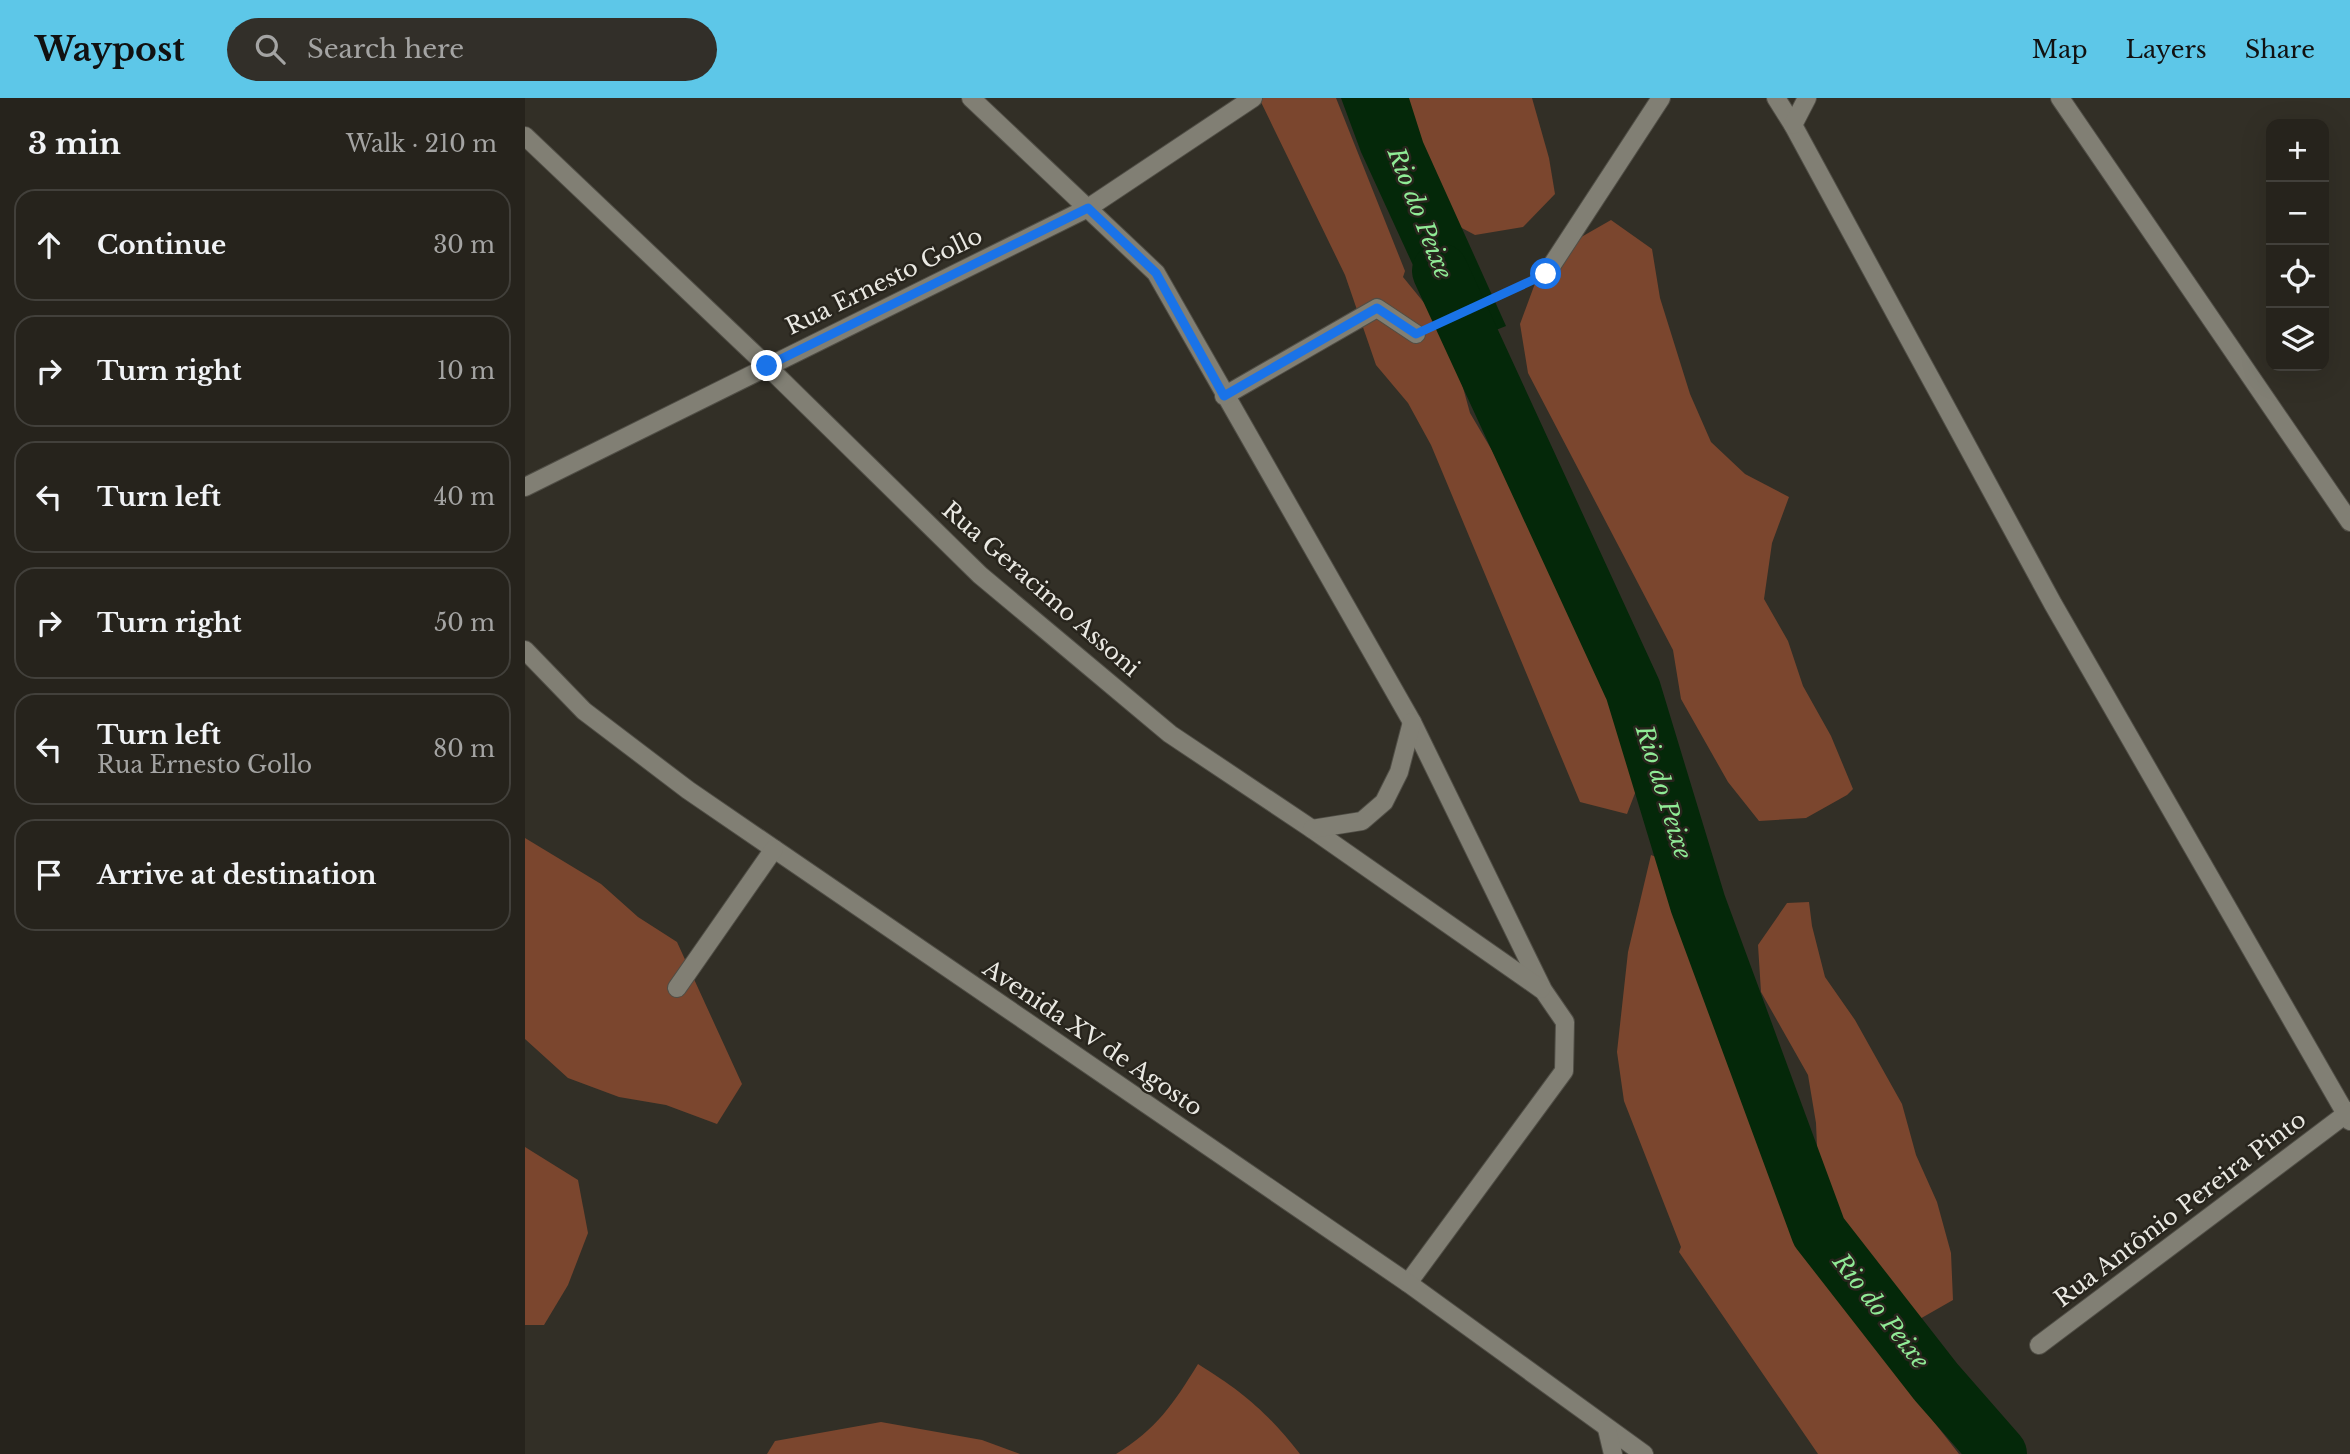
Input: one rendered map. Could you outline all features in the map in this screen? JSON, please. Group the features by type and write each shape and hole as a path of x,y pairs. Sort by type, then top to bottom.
{"street":[{"path":"971,98 1156,273 1412,722 1543,990 1565,1022 1564,1071 1408,1283"},
{"name":"Rua Ernesto Gollo","path":"525,487 1088,208 1253,98"},
{"path":"1546,274 1661,98"},
{"path":"1776,98 2053,604 2348,1116"},
{"path":"1793,125 1807,98"},
{"path":"2060,98 2350,522"},
{"name":"Rua Geracimo Assoni","path":"525,136 767,366 980,575 1170,734 1313,828 1543,990"},
{"path":"1224,396 1377,308 1416,334"},
{"name":"Avenida XV de Agosto","path":"525,650 584,711 688,790 1408,1283 1644,1454"},
{"path":"1313,828 1362,821 1384,802 1399,772 1412,722"},
{"path":"677,988 774,849"},
{"name":"Rua Antônio Pereira Pinto","path":"2039,1345 2348,1116"},
{"path":"1607,1429 1613,1454"}],"path":[{"path":"1416,334 1546,274"}],"shaded area":[{"path":"1259,98 1336,98 1405,271 1403,277 1434,315 1456,362 1470,413 1594,624 1592,630 1623,667 1639,713 1647,762 1627,814 1580,802 1431,445 1408,403 1376,365 1345,275"},
{"path":"1404,98 1532,98 1549,158 1555,194 1523,227 1475,235 1430,211"},
{"path":"1611,220 1652,249 1660,298 1690,394 1711,442 1745,474 1789,497 1772,543 1764,599 1788,641 1803,686 1831,736 1853,789 1806,818 1759,821 1728,782 1681,699 1673,650 1528,373 1520,324 1537,278 1569,244"},
{"path":"525,838 601,884 638,917 677,942 742,1084 717,1124 666,1105 619,1097 568,1078 525,1039"},
{"path":"1651,855 1697,873 1729,963 1756,1065 1764,1114 1809,1255 1838,1299 1959,1454 1818,1454 1679,1252 1681,1247 1624,1101 1617,1052 1628,952"},
{"path":"1809,902 1825,977 1855,1020 1902,1104 1916,1155 1937,1202 1951,1253 1953,1300 1911,1324 1865,1306 1842,1264 1826,1219 1808,1075 1761,992 1758,945 1787,903"},
{"path":"525,1147 578,1180 588,1233 568,1285 544,1325 525,1325"},
{"path":"1198,1364 1253,1404 1300,1454 1116,1454 1163,1415"},
{"path":"881,1422 982,1440 1020,1454 767,1454 775,1441"}],"water":[{"path":"1341,98 1409,98 1423,142 1506,326 1451,348 1361,152"}],"waterway":[{"name":"Rio do Peixe","path":"1440,271 1633,690 1698,904 1819,1232 1936,1382 1999,1454"}],"route":[{"path":"767,366 1088,208 1156,273 1224,396 1377,308 1416,334 1546,274"}]}
